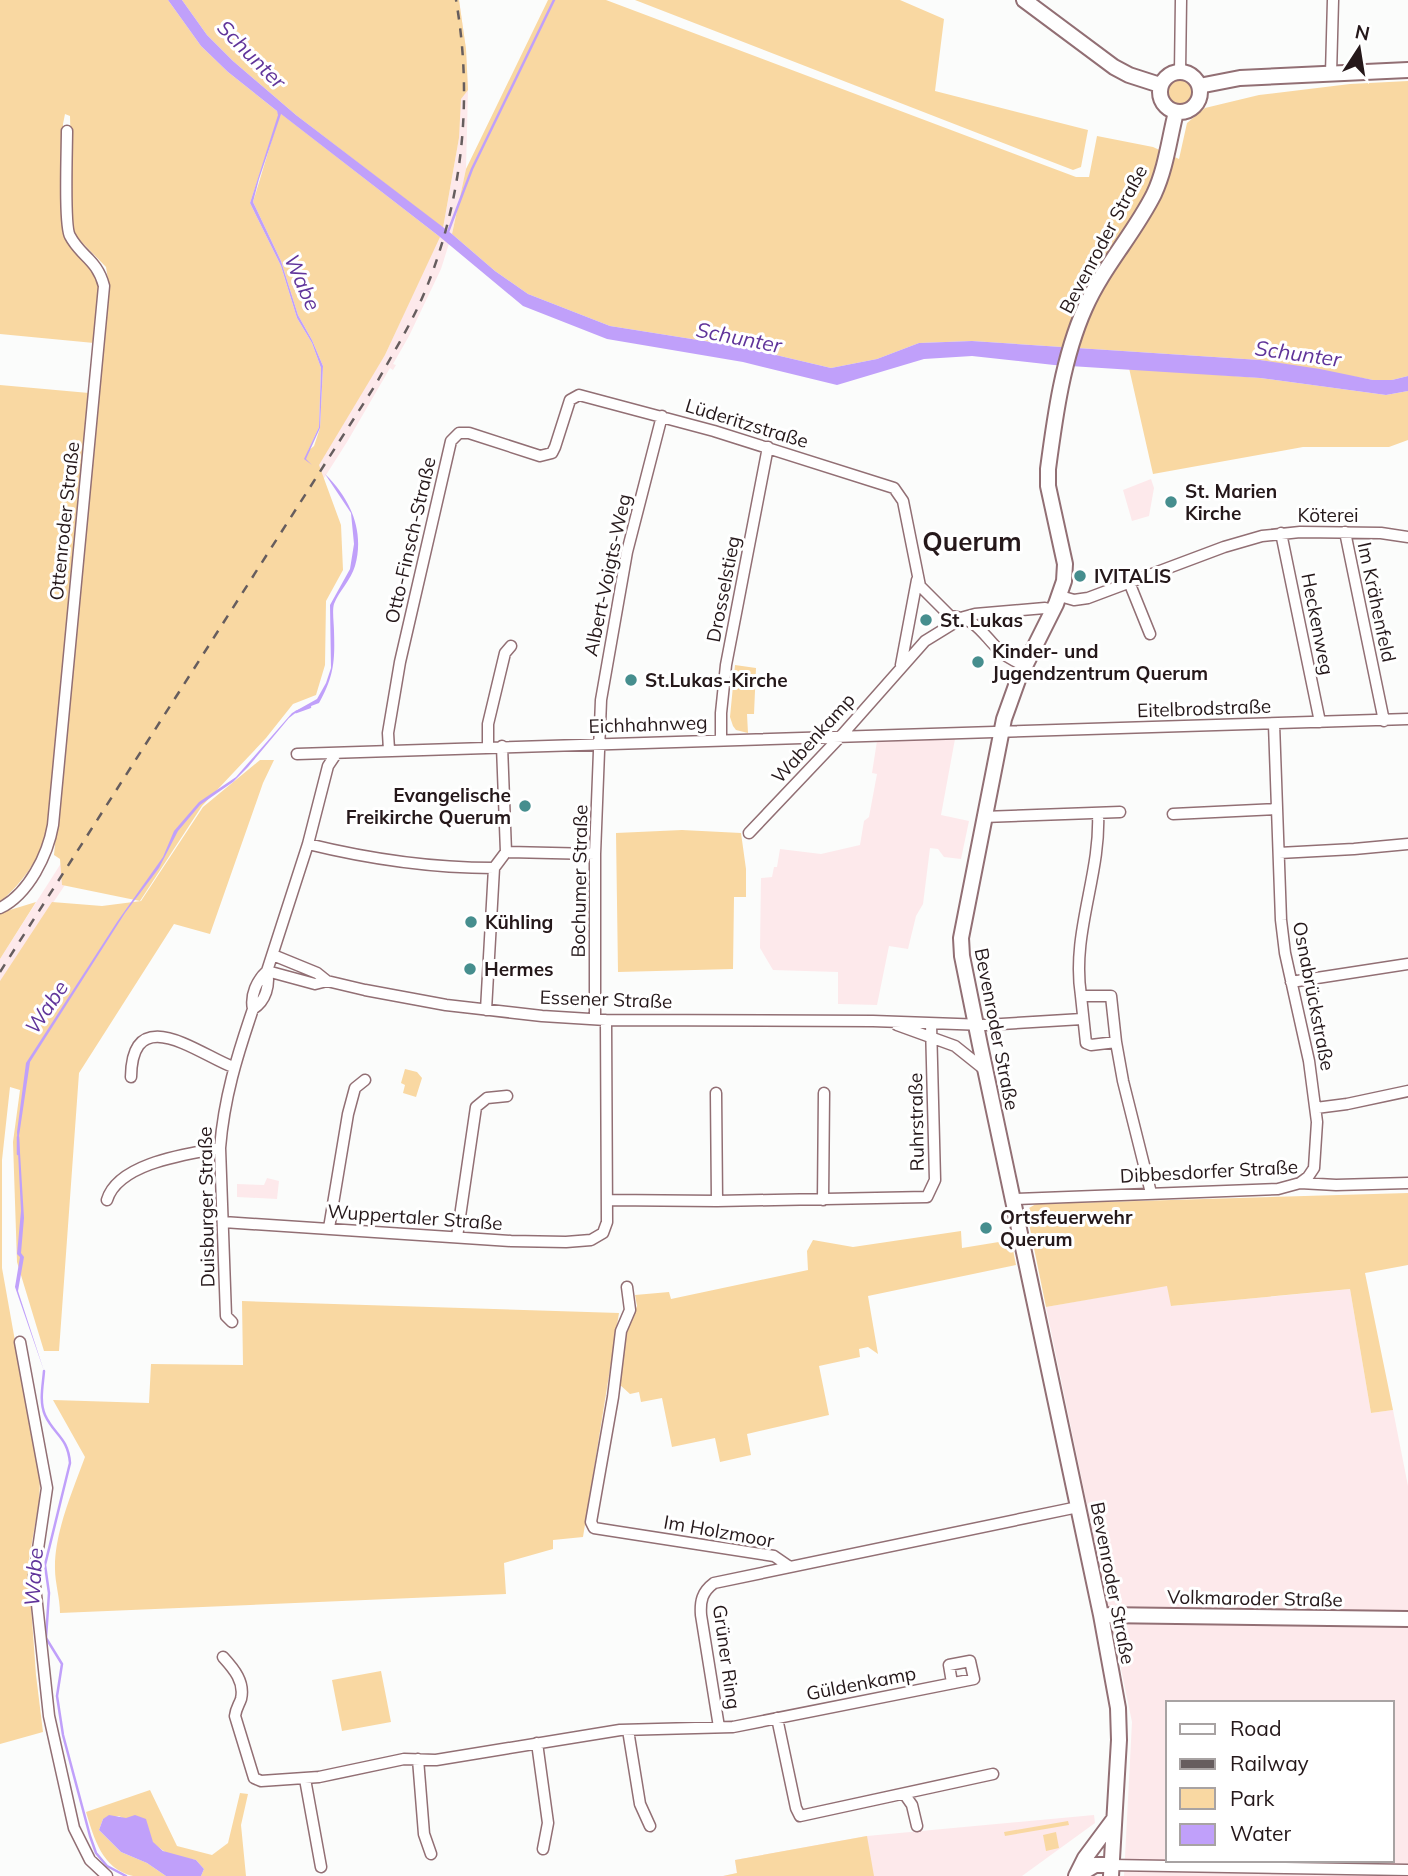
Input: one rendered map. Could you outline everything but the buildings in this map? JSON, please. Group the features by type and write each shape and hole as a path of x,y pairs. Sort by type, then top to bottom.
{"main road":[{"path":"1024,0 1114,67 1160,85"},
{"path":"1199,86 1240,78 1408,70"},
{"path":"1180,72 1192,76 1199,86 1199,96 1195,105 1187,111 1176,112 1162,103 1159,94 1160,85 1166,77 1180,72"},
{"name":"Bevenroder Straße","path":"1111,1865 1119,1740 1118,1708 1101,1615 985,1071 962,956 961,937 1000,731 1025,666 1060,596 1064,581 1065,564 1048,486 1048,469 1072,345 1086,306 1153,196 1163,171 1176,112"},
{"name":"Volkmaroder Straße","path":"1101,1615 1408,1619"},
{"path":"1076,1876 1085,1858 1115,1818"},
{"path":"1085,1858 1101,1850 1111,1865"},
{"path":"1076,1876 1095,1865 1111,1865"}],"street":[{"path":"1180,72 1181,0"},
{"path":"1331,74 1333,0"},
{"name":"Ottenroder Straße","path":"0,908 9,903 35,871 46,852 52,831 104,286 100,270 68,231 67,131"},
{"name":"Lüderitzstraße","path":"547,455 555,447 570,400 574,396 587,396 768,447 888,485 897,490 903,500 917,580"},
{"name":"Albert-Voigts-Weg","path":"598,743 601,700 618,595 662,416"},
{"name":"Otto-Finsch-Straße","path":"389,750 388,733 400,662 451,441 459,433 469,433 540,456 547,455"},
{"name":"Drosselstieg","path":"721,739 726,665 768,447"},
{"name":"Köterei","path":"1060,596 1081,600 1244,540 1281,533 1345,532 1408,537"},
{"name":"Im Krähenfeld","path":"1345,532 1384,720"},
{"name":"Heckenweg","path":"1281,533 1320,722"},
{"path":"917,580 950,617 1045,608 1053,611"},
{"path":"901,666 917,580"},
{"path":"1129,582 1150,634"},
{"path":"964,617 973,622 1003,654 1025,666"},
{"name":"Wabenkamp","path":"749,833 841,736 925,640 964,617"},
{"path":"488,747 488,724 505,653 511,646"},
{"name":"Eitelbrodstraße","path":"1000,731 1408,719"},
{"name":"Osnabrückstraße","path":"1275,724 1281,919 1316,1108 1317,1159 1308,1177 1300,1183"},
{"name":"Eichhahnweg","path":"297,754 1000,731"},
{"name":"Bochumer Straße","path":"598,743 595,854 608,1200 607,1222 603,1233"},
{"path":"486,1010 494,868 506,852 502,746"},
{"name":"Duisburger Straße","path":"232,1322 226,1315 220,1148 222,1123 233,1067 253,1009 251,1001 260,977 267,971 273,955 308,844 328,766 336,754"},
{"path":"1173,814 1277,809"},
{"path":"983,817 1120,812"},
{"path":"1098,813 1097,847 1078,947 1082,1019 1086,1043 1091,1045 1116,1042"},
{"path":"308,844 390,861 440,867 494,868"},
{"path":"1279,853 1408,844"},
{"path":"506,852 595,854"},
{"name":"Essener Straße","path":"273,955 317,973 327,981"},
{"path":"1291,982 1408,964"},
{"name":"Essener Straße","path":"267,971 315,984 327,981 405,998 486,1010 601,1020 976,1025 1082,1019"},
{"path":"1081,996 1111,996 1116,1042 1131,1119 1151,1193"},
{"name":"Essener Straße","path":"886,1022 955,1046 985,1071"},
{"name":"Ruhrstraße","path":"608,1200 927,1197 935,1180 931,1024"},
{"path":"131,1077 131,1065 138,1047 150,1038 158,1037 180,1040 233,1067"},
{"path":"328,1228 351,1101 355,1088 365,1080"},
{"path":"1316,1108 1408,1091"},
{"path":"716,1093 717,1201"},
{"path":"823,1200 824,1093"},
{"path":"457,1237 476,1107 487,1098 507,1096"},
{"path":"107,1200 110,1189 133,1172 169,1159 220,1148"},
{"name":"Dibbesdorfer Straße","path":"1013,1199 1278,1189 1300,1183 1408,1183"},
{"name":"Wuppertaler Straße","path":"223,1222 576,1242 592,1240 603,1233"},
{"name":"Im Holzmoor","path":"627,1287 630,1310 621,1331 613,1397 591,1522 594,1528 774,1556 790,1567 1078,1507"},
{"path":"20,1342 47,1488 34,1576 49,1716 75,1828 90,1860 107,1876"},
{"name":"Grüner Ring","path":"223,1657 238,1674 242,1698 235,1716 254,1778 261,1782 305,1779 404,1759 436,1760 628,1730 719,1727 701,1615 702,1597 713,1583 790,1567"},
{"name":"Güldenkamp","path":"719,1727 952,1683"},
{"path":"777,1718 800,1816 993,1774"},
{"path":"628,1730 640,1804 650,1826"},
{"path":"537,1744 548,1823 543,1849"},
{"path":"418,1759 424,1834 431,1854"},
{"path":"305,1779 321,1867"},
{"path":"905,1795 912,1805 917,1826"},
{"path":"1111,1865 1408,1870"}],"shaded area":[{"path":"459,0 468,90 466,169 452,234 441,269 393,364 396,365 393,370 390,368 347,442 69,879 0,982 0,959 385,355 443,228 459,138"},
{"path":"1151,479 1154,488 1149,516 1132,521 1123,490"},
{"path":"955,739 941,815 969,821 961,859 944,857 938,849 930,848 923,904 916,916 908,949 889,946 877,1005 838,1004 838,972 773,970 760,948 761,878 772,877 780,849 821,854 860,845 864,821 869,817 877,774 872,773 877,741"},
{"path":"267,1178 279,1181 277,1199 237,1197 237,1184 264,1185"},
{"path":"1168,1285 1172,1306 1350,1289 1371,1413 1393,1410 1408,1486 1408,1876 1124,1876 1132,1722 1046,1307"},
{"path":"1094,1815 1095,1823 1022,1876 723,1876 737,1873 735,1860 867,1836"}],"green space":[{"path":"0,0 168,0 201,46 228,72 277,111 279,115 250,203 281,266 297,318 312,343 321,368 319,427 308,451 314,446 320,428 323,366 312,340 298,315 281,261 253,202 280,113 440,237 385,355 319,465 341,525 343,570 326,601 325,665 316,695 293,704 266,738 202,806 140,901 62,885 60,859 54,855 109,286 106,267 73,233 70,116 65,114 64,236 89,265 98,282 99,299 94,343 0,334"},
{"path":"182,0 459,0 468,90 461,99 459,138 443,228 296,115 233,61 207,35"},
{"path":"548,0 606,0 1076,177 1089,177 1097,136 1153,147 1179,159 1187,123 1205,108 1259,95 1350,84 1408,81 1408,376 1392,380 1373,380 1260,360 972,341 919,343 877,359 831,368 742,347 610,326 528,294 495,271 452,234 466,169"},
{"path":"635,0 900,0 944,19 935,91 1088,130 1081,167 1073,170"},
{"path":"1179,78 1189,82 1193,92 1189,102 1179,106 1169,102 1165,92 1169,82"},
{"path":"1129,368 1260,378 1386,395 1408,391 1408,440 1389,447 1303,447 1153,474"},
{"path":"0,385 89,393 47,833 28,871 0,902"},
{"path":"735,665 756,668 754,714 747,714 748,733 736,730 730,717"},
{"path":"260,760 274,760 263,783 210,934 174,924 79,1073 59,1351 44,1351 17,1262 13,1142 20,1090 10,1087 2,1160 2,1268 40,1481 28,1565 43,1732 0,1744 0,981 52,902 102,906 141,901 203,807"},
{"path":"682,830 741,833 746,869 746,897 734,897 733,969 618,972 616,833"},
{"path":"36,902 0,959 0,913"},
{"path":"405,1069 417,1072 422,1078 416,1097 403,1093 405,1085 401,1083"},
{"path":"1408,1193 1408,1265 1365,1273 1393,1410 1371,1413 1350,1289 1171,1306 1167,1286 1046,1307 1027,1214 1029,1208 1036,1204"},
{"path":"961,1231 962,1248 1011,1240 1016,1265 868,1296 878,1354 868,1347 859,1349 860,1357 819,1366 829,1415 747,1434 751,1455 720,1462 715,1438 672,1447 662,1398 641,1402 639,1392 630,1394 619,1384 624,1338 637,1306 635,1295 669,1292 671,1299 808,1270 807,1251 813,1240 853,1247"},
{"path":"242,1301 619,1313 583,1537 553,1540 553,1549 504,1563 506,1594 60,1613 55,1569 58,1541 65,1512 85,1457 53,1400 149,1403 151,1364 243,1365"},
{"path":"381,1671 391,1722 342,1731 332,1680"},
{"path":"150,1790 177,1846 212,1855 228,1843 240,1793 248,1794 241,1825 246,1876 201,1876 204,1869 196,1860 169,1855 153,1843 149,1833 119,1816 103,1819 99,1830 121,1852 147,1863 166,1876 133,1876 114,1867 101,1851 86,1812"},
{"path":"1068,1821 1069,1825 1005,1836 1004,1832"},
{"path":"1056,1832 1059,1848 1046,1851 1043,1835"},
{"path":"867,1836 874,1876 723,1876 737,1873 735,1860"}],"water":[{"path":"168,0 182,0 207,35 233,61 296,115 452,234 495,271 528,294 610,326 742,347 831,368 877,359 919,343 972,341 1260,360 1373,380 1392,380 1408,376 1408,391 1386,395 1260,378 1054,365 972,356 924,359 837,385 743,362 607,339 523,306 440,237 281,114 253,202 281,261 298,315 312,340 323,366 320,428 306,459 312,465 304,459 319,427 321,368 312,343 297,318 281,266 250,203 277,111 228,72 201,46"},
{"path":"325,474 348,504 353,516 356,528 358,553 353,571 334,604 334,660 331,676 319,703 298,711 289,718 248,767 233,782 200,805 178,831 159,868 125,913 30,1062 19,1136 24,1218 21,1253 24,1257 18,1291 44,1371 15,1287 20,1257 17,1254 21,1211 17,1132 26,1063 117,922 163,857 174,831 199,802 236,777 292,713 317,699 326,683 331,668 330,605 350,569 354,544 351,513"},
{"path":"109,1815 126,1818 135,1815 146,1819 153,1842 163,1851 196,1860 204,1869 201,1876 166,1876 147,1863 121,1852 99,1830 103,1819"}],"waterway":[{"path":"448,232 472,169 554,0"},
{"name":"Wabe","path":"296,712 310,707"},
{"name":"Wabe","path":"18,1137 18,1154"},
{"name":"Wabe","path":"44,1371 43,1410 67,1447 70,1463 45,1565 49,1593 46,1638 62,1664 57,1696 63,1735 90,1836 96,1853 107,1866 126,1876"}],"railway":[{"path":"0,972 376,384 421,302 449,219 461,147 464,74 456,0"}],"place":[{"name":"St. Marien Kirche","path":"1171,502"},
{"name":"IVITALIS","path":"1080,576"},
{"name":"St. Lukas","path":"926,620"},
{"name":"Kinder- und Jugendzentrum Querum","path":"978,662"},
{"name":"St.Lukas-Kirche","path":"631,680"},
{"name":"Evangelische Freikirche Querum","path":"525,806"},
{"name":"Kühling","path":"471,922"},
{"name":"Hermes","path":"470,969"},
{"name":"Ortsfeuerwehr Querum","path":"986,1228"}],"district":[{"name":"Querum","path":"972,541"}],"water label":[{"name":"Schunter","path":"252,54"},
{"name":"Schunter","path":"739,337"},
{"name":"Schunter","path":"1298,353"}]}
